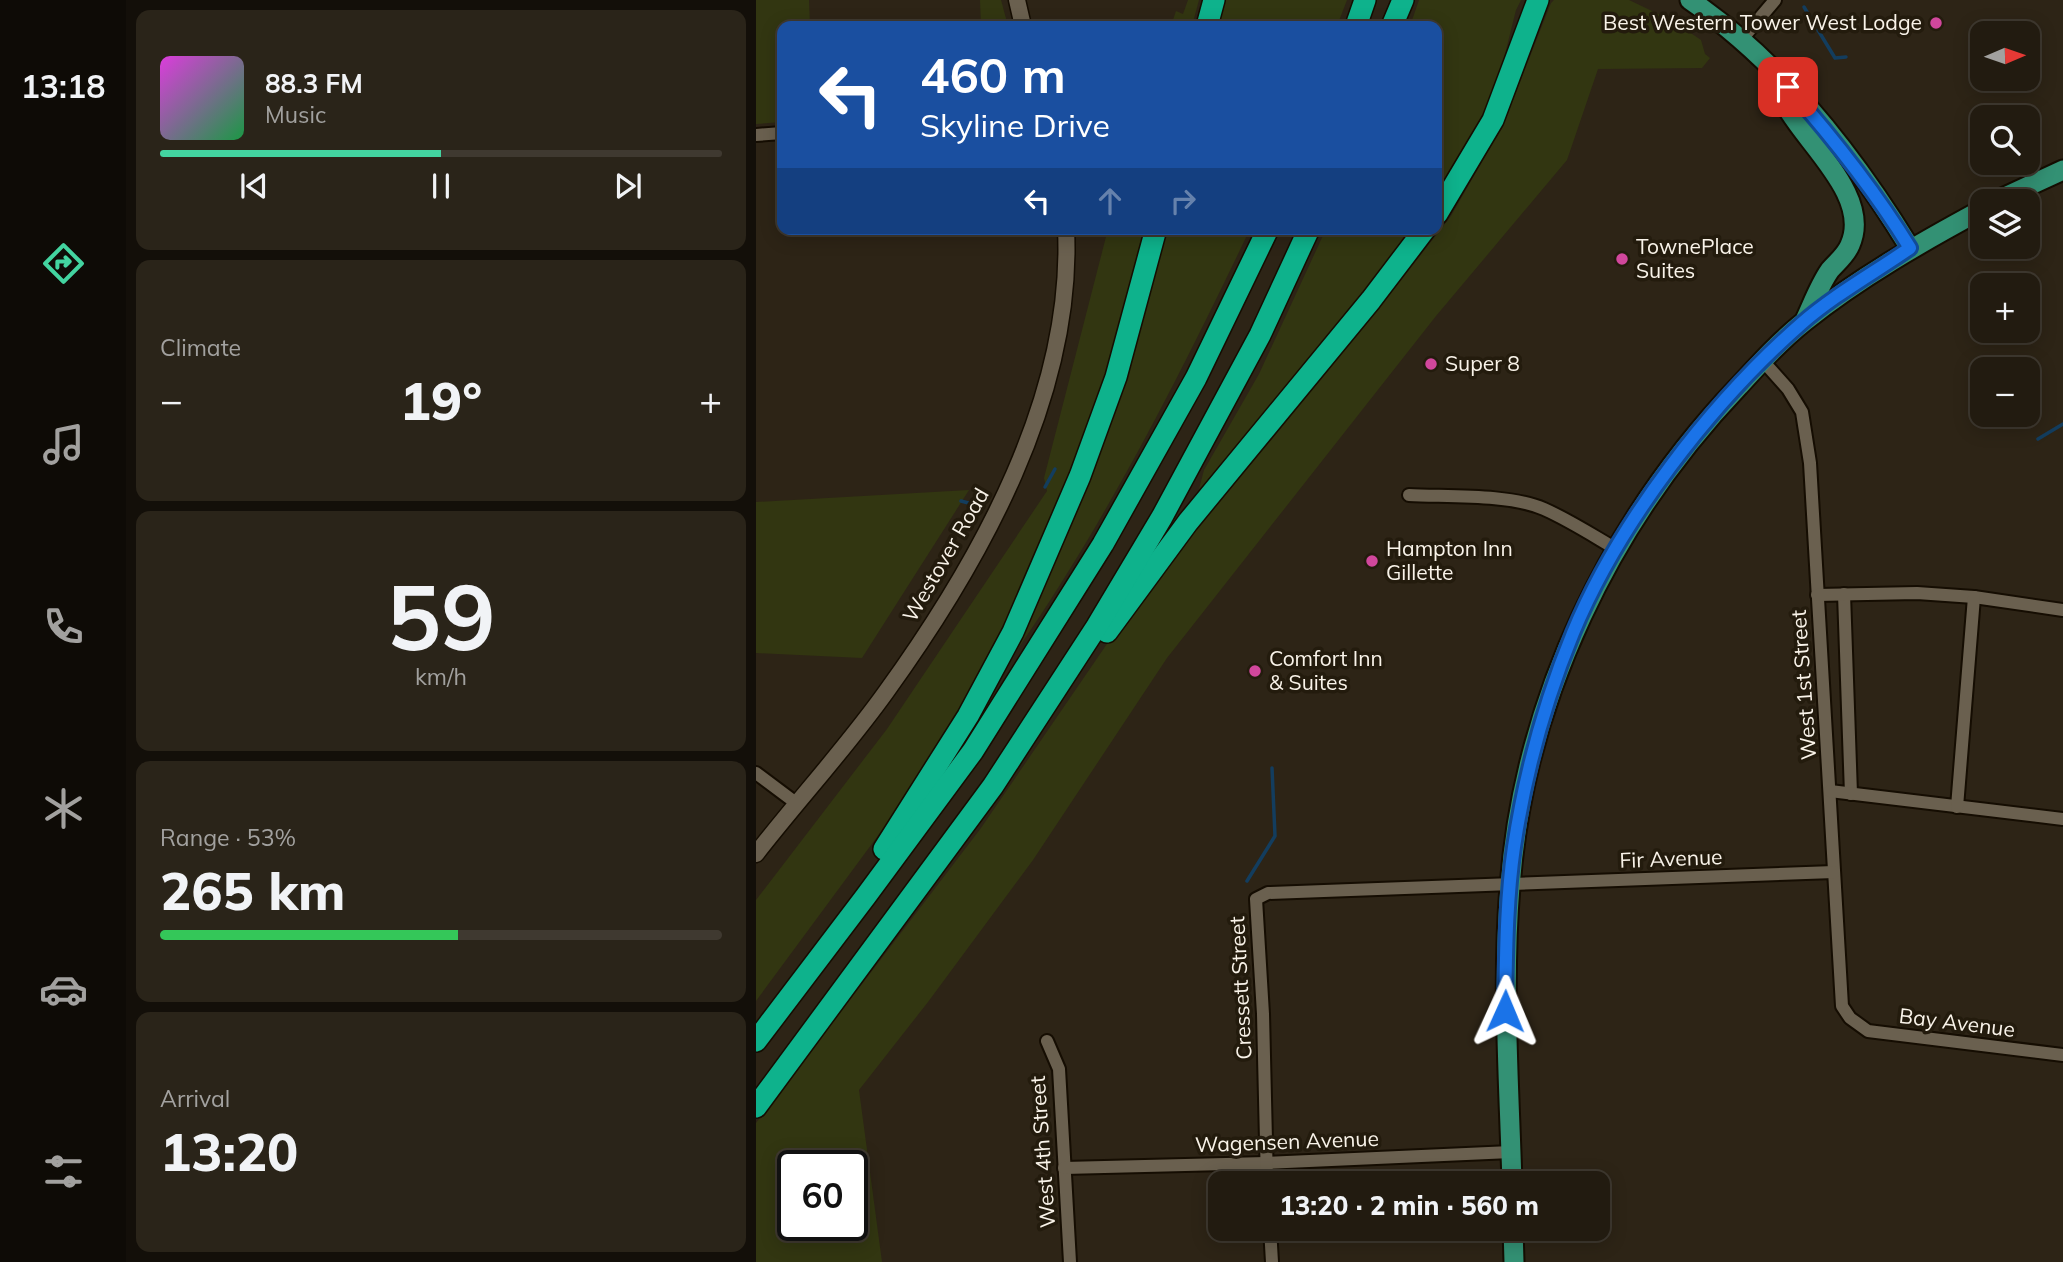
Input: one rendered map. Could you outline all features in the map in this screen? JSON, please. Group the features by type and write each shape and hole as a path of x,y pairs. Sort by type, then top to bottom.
{"highway":[{"path":"1208,21 1214,0"},
{"path":"1358,21 1365,0"},
{"path":"1394,21 1403,0"},
{"path":"1442,206 1493,120 1538,0"},
{"path":"760,1036 906,816 968,716 1013,632 1080,477 1116,377 1154,235"},
{"path":"760,1036 973,751 1103,544 1196,378 1265,235"},
{"path":"993,786 1097,626 1161,517 1260,335 1306,235"},
{"path":"756,1107 1188,522 1371,300 1420,235"}],"main road":[{"path":"1690,0 1742,39 1774,70 1833,138 1894,221 1910,248"},
{"path":"1774,70 1785,104 1819,150 1844,191 1855,222 1850,245 1829,272 1804,322"},
{"path":"2022,189 2063,170"},
{"path":"1512,1171 1505,1011 1510,885 1522,800 1552,688 1574,631 1616,549 1688,444 1715,411 1804,322 1910,248 1970,216"},
{"path":"1513,1241 1514,1262"}],"street":[{"path":"1017,0 1022,21"},
{"path":"1742,39 1776,0"},
{"path":"756,135 777,133"},
{"name":"Westover Road","path":"756,854 886,693 952,591 1002,503 1039,408 1051,364 1063,304 1066,235"},
{"name":"West 1st Street","path":"1763,361 1788,389 1802,412 1810,463 1842,1006 1850,1018"},
{"path":"1409,495 1517,502 1542,508 1616,549"},
{"path":"1817,596 1917,593 1975,597 2063,610"},
{"path":"1844,594 1851,794"},
{"path":"1957,807 1975,597"},
{"path":"756,773 796,803"},
{"path":"1830,791 2063,819"},
{"name":"Fir Avenue","path":"1510,885 1834,872"},
{"name":"Cressett Street","path":"1266,1163 1263,1014 1256,900 1268,893 1510,885"},
{"name":"Bay Avenue","path":"1850,1018 1868,1031 2063,1055"},
{"name":"West 4th Street","path":"1047,1041 1059,1069 1070,1262"},
{"name":"Wagensen Avenue","path":"1064,1168 1266,1163 1511,1152"},
{"path":"1266,1163 1266,1171"},
{"path":"1270,1241 1272,1262"}],"green space":[{"path":"756,0 809,0 810,21 777,21 777,122 756,124"},
{"path":"980,0 1001,0 1007,21 981,21"},
{"path":"1188,0 1199,0 1193,21 1173,21 1176,11 1183,14"},
{"path":"1224,0 1347,0 1339,21 1218,21"},
{"path":"1419,0 1521,0 1516,10 1495,94 1465,154 1442,189 1442,21 1412,21"},
{"path":"1554,0 1629,0 1673,21 1701,40 1705,54 1710,58 1702,68 1598,69 1567,160 1436,316 1167,658 1033,860 859,1090 867,1150 777,1150 777,1241 868,1241 868,1157 882,1262 756,1262 756,1123 981,828 1111,638 1190,531 1339,348 1398,284 1436,235 1442,235 1442,228 1503,125"},
{"path":"1106,235 1145,235 1111,369 1062,501 967,697 905,799 756,1001 756,900 887,729 1047,491 1044,478"},
{"path":"1163,235 1247,235 1193,345 1101,518 1032,628 995,681"},
{"path":"1323,235 1410,235 1214,477 1199,489 1204,470 1259,374"},
{"path":"969,490 862,658 756,653 756,502"}],"waterway":[{"path":"1804,7 1835,58 1846,57"},
{"path":"2038,439 2063,424"},
{"path":"1045,487 1055,469"},
{"path":"961,501 976,505"},
{"path":"1247,881 1275,836 1272,768"}],"place":[{"name":"Best Western Tower West Lodge","path":"1936,23"},
{"name":"TownePlace Suites","path":"1622,259"},
{"name":"Super 8","path":"1431,364"},
{"name":"Hampton Inn Gillette","path":"1372,561"},
{"name":"Comfort Inn & Suites","path":"1255,671"}],"route":[{"path":"1505,1011 1510,885 1522,800 1552,688 1574,631 1616,549 1688,444 1763,361 1804,322 1910,248 1894,221 1833,138 1788,87"}]}
